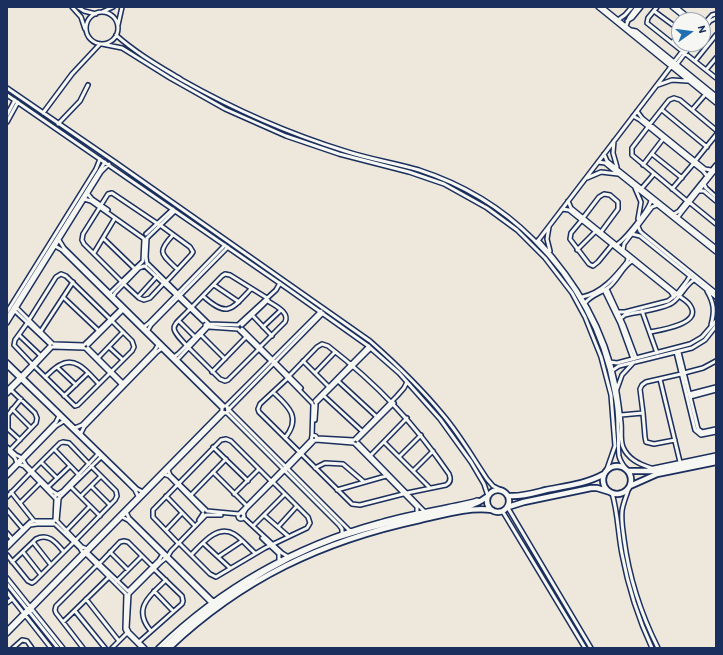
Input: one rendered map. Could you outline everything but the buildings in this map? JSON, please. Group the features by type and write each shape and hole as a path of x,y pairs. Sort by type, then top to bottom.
{"main road":[{"path":"488,496 488,505 497,513 503,512 508,508 524,502 591,488 597,488 611,493 620,494 625,492 630,486 648,472 716,458"},
{"path":"611,493 603,484 604,474 607,469 612,466 618,465 627,470 648,472 716,462"},
{"path":"596,478 609,464"},
{"path":"627,470 631,478 630,486"},
{"path":"508,496 518,496 563,487 587,481 604,474"},
{"path":"243,588 284,561 328,542 379,525 421,513 472,505 488,496 493,491 501,490 508,496 510,501 508,508"},
{"path":"163,648 193,621 236,592 294,561 334,544 391,526 472,509 492,510"},
{"path":"169,648 236,592"}],"street":[{"path":"72,7 81,17 90,40 101,44 122,48 225,109 286,136 342,155 409,172 452,188 491,210 534,246 555,270 572,294 585,317 601,357 608,381 617,436 623,448 633,461 648,472 680,462 716,455"},
{"path":"78,7 84,10 108,14 113,17 117,28"},
{"path":"86,30 88,20 98,13 113,7"},
{"path":"43,113 72,74 101,44 111,41 116,35 122,7"},
{"path":"598,7 716,96"},
{"path":"602,7 673,65 715,102"},
{"path":"626,26 632,7"},
{"path":"618,20 637,7"},
{"path":"627,21 632,18 641,7"},
{"path":"657,7 648,18 647,22 671,42"},
{"path":"654,11 671,24"},
{"path":"116,35 132,49 154,64 233,108 268,124 318,142 416,170 454,184 498,209 538,241 550,253 569,277 585,302 600,331 617,391 621,415 620,458 627,470"},
{"path":"695,61 716,35"},
{"path":"534,246 614,140 684,52 716,78"},
{"path":"706,70 716,58"},
{"path":"673,65 687,82 704,96 715,102"},
{"path":"657,86 672,80 687,82"},
{"path":"55,128 58,127 58,123 80,101 88,85"},
{"path":"7,88 370,341 421,389 452,426 475,465 488,496"},
{"path":"13,92 9,96 322,312 370,347 424,400 475,465 495,487 501,490"},
{"path":"692,110 704,96"},
{"path":"716,130 678,99 674,98 669,100 631,151 632,156 716,224"},
{"path":"7,115 17,101"},
{"path":"7,122 17,101"},
{"path":"662,110 707,146"},
{"path":"637,111 649,126 694,162"},
{"path":"633,116 649,126 694,162 705,171 707,176"},
{"path":"63,133 66,129"},
{"path":"672,189 716,136"},
{"path":"643,165 664,139"},
{"path":"614,140 613,153 618,168"},
{"path":"604,154 606,161 620,174 716,252"},
{"path":"652,154 682,178"},
{"path":"7,323 55,246 57,237 96,169 100,159"},
{"path":"598,162 606,161 618,168 716,248"},
{"path":"7,318 105,162"},
{"path":"7,312 101,172 109,164"},
{"path":"678,217 680,212 716,164"},
{"path":"688,202 716,169"},
{"path":"705,171 711,170"},
{"path":"584,180 599,173 608,172 620,174"},
{"path":"642,188 654,174"},
{"path":"704,183 705,190 716,201"},
{"path":"143,188 146,184"},
{"path":"616,245 622,244 632,234 638,224 641,202 634,186"},
{"path":"150,193 153,189"},
{"path":"698,191 705,190 716,197"},
{"path":"87,193 115,218 146,237"},
{"path":"112,193 192,248 193,252 191,255 148,299 142,300 138,297 84,244 82,238 83,234 100,206 108,194 112,193"},
{"path":"601,232 618,209 618,202 610,195 604,194 600,196 570,237 571,242 577,250 589,264 593,266 600,261 612,245"},
{"path":"84,199 100,206 146,237"},
{"path":"568,200 570,209"},
{"path":"623,250 622,244 652,205 651,200"},
{"path":"652,205 657,205"},
{"path":"562,208 570,209 595,232 671,292 674,297"},
{"path":"110,293 144,263 146,237 174,210"},
{"path":"674,214 680,212"},
{"path":"94,253 115,218"},
{"path":"582,219 601,232 692,308 690,318 681,324 650,332"},
{"path":"550,224 547,239 550,253"},
{"path":"638,224 640,231 694,280 716,297"},
{"path":"637,234 640,231"},
{"path":"523,236 526,232"},
{"path":"577,250 595,232"},
{"path":"632,234 637,234 716,293"},
{"path":"174,235 165,244 163,252 178,270"},
{"path":"57,237 64,248 113,296 123,308 144,327 158,344 193,377"},
{"path":"103,238 135,270"},
{"path":"538,241 567,279 585,307 596,330 612,378 617,407 617,436 616,446 607,469"},
{"path":"55,246 62,250 174,357 285,469 350,531"},
{"path":"148,332 151,325 165,309 226,246"},
{"path":"585,302 587,298 609,283 626,263 628,258"},
{"path":"582,297 587,298 605,290 632,262"},
{"path":"113,296 135,270 144,263"},
{"path":"144,263 165,283"},
{"path":"144,263 207,325 240,327 253,316 258,309"},
{"path":"61,274 64,275 72,282 133,342 134,347 132,351 76,406 73,405 14,346 14,341 57,276 61,274"},
{"path":"228,274 250,289 281,310 286,315 286,321 226,380 221,380 173,331 174,327 178,321 223,275 228,274"},
{"path":"138,297 157,276"},
{"path":"623,315 666,302 678,295 690,276"},
{"path":"605,290 618,312 623,315 669,304 694,280"},
{"path":"41,331 72,282"},
{"path":"268,300 280,283"},
{"path":"214,285 239,302"},
{"path":"240,327 277,291 290,287 291,285"},
{"path":"203,296 219,308 230,308 239,302 250,289"},
{"path":"706,289 712,300 714,308 714,317 710,328"},
{"path":"296,294 298,290"},
{"path":"605,290 620,323 634,360"},
{"path":"63,297 99,331"},
{"path":"86,347 123,308"},
{"path":"16,309 52,345 86,347 122,384"},
{"path":"144,327 165,309"},
{"path":"264,327 281,310"},
{"path":"642,311 657,353"},
{"path":"110,527 122,517 143,492 322,312"},
{"path":"623,315 634,360"},
{"path":"253,316 272,336"},
{"path":"86,347 99,331 111,320"},
{"path":"28,321 41,331 52,345"},
{"path":"178,321 195,337"},
{"path":"612,370 617,365 693,343 700,339 716,321"},
{"path":"174,357 201,335 207,325"},
{"path":"177,360 187,346 207,325"},
{"path":"240,327 246,337 251,340"},
{"path":"240,327 314,403"},
{"path":"617,391 622,375 634,360 692,348 700,344 716,327"},
{"path":"98,358 123,332"},
{"path":"19,335 40,356"},
{"path":"201,335 225,359"},
{"path":"212,372 246,337"},
{"path":"75,428 82,425 142,366 158,344"},
{"path":"33,365 52,345"},
{"path":"7,394 9,388 21,378 52,345"},
{"path":"320,345 326,345 335,352 352,365 407,418 449,474 450,480 446,485 405,493 356,506 350,503 258,410 259,406 320,345"},
{"path":"109,346 123,360"},
{"path":"86,347 111,372"},
{"path":"241,515 314,438 314,403 370,347"},
{"path":"81,433 83,428 122,384 162,348"},
{"path":"315,373 335,352"},
{"path":"677,352 692,413 698,430 703,432 714,431"},
{"path":"303,361 329,387"},
{"path":"675,440 654,444 646,442 640,390 641,386 645,382 703,368 716,361"},
{"path":"7,362 21,378"},
{"path":"610,362 617,365"},
{"path":"46,378 57,366 64,363 72,363 81,366 99,384"},
{"path":"314,403 324,396 352,365"},
{"path":"7,366 81,433 138,490 143,492"},
{"path":"57,366 76,385"},
{"path":"64,396 88,373"},
{"path":"660,378 680,462"},
{"path":"338,381 377,417"},
{"path":"355,441 392,403 407,382"},
{"path":"685,383 692,413"},
{"path":"355,441 401,393 411,386"},
{"path":"689,396 716,387"},
{"path":"8,451 37,421 37,416 9,388"},
{"path":"417,393 421,389"},
{"path":"689,396 716,390"},
{"path":"273,392 292,413 291,428 285,438"},
{"path":"324,396 363,432"},
{"path":"424,400 424,397 427,396"},
{"path":"20,440 8,427 8,415 21,399"},
{"path":"51,407 101,457 122,475 135,490 138,498"},
{"path":"12,409 31,428"},
{"path":"621,415 643,413"},
{"path":"38,443 56,422 59,416"},
{"path":"370,456 407,418"},
{"path":"7,473 56,426 64,421"},
{"path":"399,457 420,435"},
{"path":"314,438 355,441 405,493 421,513"},
{"path":"228,439 285,494 308,517 310,521 307,528 271,544 217,576 212,576 154,518 152,514 154,509 166,496 214,448 221,440 228,439"},
{"path":"355,441 386,476 405,493 421,513"},
{"path":"7,497 61,442 67,442 117,492 116,499 75,542 33,582 29,582 7,555"},
{"path":"384,442 430,488"},
{"path":"7,634 138,498 168,470 192,443"},
{"path":"7,447 8,451 16,458 18,463 31,472 58,497"},
{"path":"214,448 248,480"},
{"path":"54,449 79,475"},
{"path":"8,451 22,459 40,483 58,497"},
{"path":"413,471 433,451"},
{"path":"58,497 71,487 98,454"},
{"path":"101,457 79,475 58,497 56,522 109,576 128,593"},
{"path":"191,495 226,460"},
{"path":"41,462 57,478"},
{"path":"7,476 18,463"},
{"path":"315,468 324,463 347,465 364,482"},
{"path":"48,487 70,466"},
{"path":"234,494 259,469"},
{"path":"168,470 170,475 206,513 241,515 271,544 279,554 279,560"},
{"path":"213,472 246,506"},
{"path":"164,474 191,495 206,513"},
{"path":"81,496 101,476"},
{"path":"337,490 386,476"},
{"path":"483,481 487,479"},
{"path":"241,515 246,506 272,482"},
{"path":"20,503 40,483"},
{"path":"91,486 110,505"},
{"path":"303,486 340,526 342,533"},
{"path":"630,486 622,517 626,554 643,615 658,648"},
{"path":"71,487 100,516"},
{"path":"11,492 34,521"},
{"path":"611,493 617,517 621,553 629,587 652,648"},
{"path":"253,526 285,494"},
{"path":"166,496 194,525"},
{"path":"66,531 90,506"},
{"path":"278,527 297,506"},
{"path":"508,508 591,648"},
{"path":"7,510 23,528"},
{"path":"126,512 133,523 212,602"},
{"path":"503,512 585,648"},
{"path":"166,530 182,513"},
{"path":"139,643 127,633 124,628 128,593 167,557 178,542 206,513"},
{"path":"154,568 163,554 178,542 206,513"},
{"path":"158,648 212,602 247,578 279,560 342,533 421,513"},
{"path":"241,515 271,544 287,556"},
{"path":"264,515 288,536"},
{"path":"122,517 133,523"},
{"path":"617,517 622,517"},
{"path":"7,544 23,528 34,521 56,522 75,542"},
{"path":"7,548 30,525 56,522"},
{"path":"512,527 517,524"},
{"path":"191,555 213,534 223,531 233,533 255,553"},
{"path":"7,533 12,539"},
{"path":"12,562 33,542 41,537 50,538 64,552"},
{"path":"83,648 55,612 55,607 120,542 124,541 128,542 183,599 182,604 134,648"},
{"path":"218,557 242,541"},
{"path":"33,542 51,565"},
{"path":"203,543 230,568"},
{"path":"22,552 41,575"},
{"path":"110,552 128,570"},
{"path":"117,581 142,556"},
{"path":"98,564 128,593 127,627 129,632 143,648"},
{"path":"63,622 109,576"},
{"path":"7,578 58,648"},
{"path":"151,631 144,620 144,603 166,580"},
{"path":"7,584 62,648"},
{"path":"154,591 173,611"},
{"path":"7,592 51,648"},
{"path":"7,603 12,598"},
{"path":"86,599 119,641"},
{"path":"75,611 105,648"},
{"path":"7,630 25,615"},
{"path":"112,648 127,633"},
{"path":"13,648 20,641 25,640 32,648"}]}
